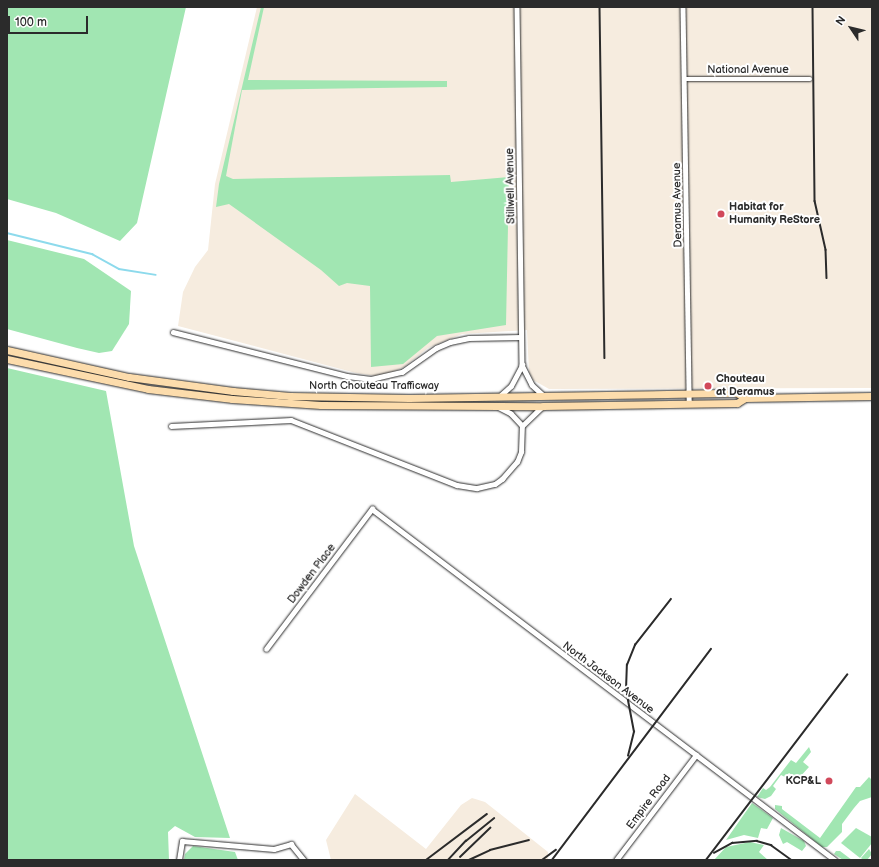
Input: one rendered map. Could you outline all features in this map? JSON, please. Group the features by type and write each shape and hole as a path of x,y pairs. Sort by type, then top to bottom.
{"main road":[{"name":"North Chouteau Trafficway","path":"7,350 129,377 191,386 327,397 736,393 745,398"},
{"name":"North Chouteau Trafficway","path":"7,359 88,378 190,395 321,405 543,406 737,402 745,398 872,396"}],"street":[{"name":"Stillwell Avenue","path":"517,7 522,365 532,386 543,394"},
{"name":"Deramus Avenue","path":"683,7 689,403"},
{"name":"National Avenue","path":"685,79 810,79"},
{"name":"North Chouteau Trafficway","path":"173,332 371,379 402,372 436,348 450,342 469,338 521,337"},
{"name":"Stillwell Avenue","path":"501,395 511,386 522,365"},
{"name":"North Chouteau Trafficway","path":"494,406 511,414 522,426"},
{"path":"171,426 291,420 457,485 477,488 495,484 502,479 517,462 522,444 522,426 529,417 543,406"},
{"name":"Dowden Place","path":"266,649 372,509"},
{"name":"North Jackson Avenue","path":"372,509 835,860"},
{"name":"Empire Road","path":"616,860 696,755"},
{"path":"179,860 182,841 274,849 291,844 304,860"}],"shaded area":[{"path":"257,7 872,7 872,388 549,389 533,380 529,372 527,330 462,334 428,348 404,367 390,373 376,376 356,373 178,326 183,292 195,267 208,250 215,184"},
{"path":"355,794 426,849 461,805 472,798 485,802 548,852 548,860 331,860 326,840"}],"green space":[{"path":"7,7 186,7 137,223 120,241 56,213 7,199"},
{"path":"261,7 264,7 248,80 447,81 447,87 242,90 226,176 233,179 450,175 451,182 509,177 506,325 437,336 403,364 371,367 370,286 347,283 339,286 321,270 229,204 216,207 219,184"},
{"path":"7,240 84,259 131,291 129,324 112,351 99,353 7,329"},
{"path":"7,368 106,391 134,546 230,838 195,837 175,826 168,832 169,860 7,860"},
{"path":"809,747 811,752 803,762 809,767 798,779 789,773 785,777 781,775 773,786 776,789 771,796 765,799 757,797 763,788 766,790 770,787 791,760 796,763"},
{"path":"869,777 872,780 872,797 860,801 842,824 842,832 827,847 822,847 775,809 775,805 782,806 782,809 820,838 856,787 860,787"},
{"path":"752,803 773,818 767,829 761,828 758,838 744,835 726,840"},
{"path":"781,828 804,841 806,846 802,851 787,842 783,844 779,835"},
{"path":"856,828 872,837 872,843 860,858 841,843"},
{"path":"750,842 764,845 759,852 768,860 714,860 726,847"},
{"path":"193,846 235,852 238,860 184,860 185,854"},
{"path":"869,849 872,854 867,860 863,860 861,858"},
{"path":"836,851 840,851 852,860 843,860 834,854"}],"waterway":[{"path":"7,233 92,254 119,269 156,275"}],"railway":[{"path":"600,7 605,358"},
{"path":"813,7 815,201 826,250 827,278"},
{"path":"628,756 634,732 626,690 627,665 635,645 671,599"},
{"path":"552,860 711,649"},
{"path":"706,860 847,675"},
{"path":"426,860 487,814"},
{"path":"448,860 466,841 494,818"},
{"path":"460,857 490,828"},
{"path":"469,860 490,850 529,840"},
{"path":"714,853 732,843 757,841 771,845 792,860"},
{"path":"542,860 556,850"}],"place":[{"name":"Habitat for Humanity ReStore","path":"721,214"},
{"name":"Chouteau at Deramus","path":"708,386"},
{"name":"KCP&L","path":"829,781"}]}
